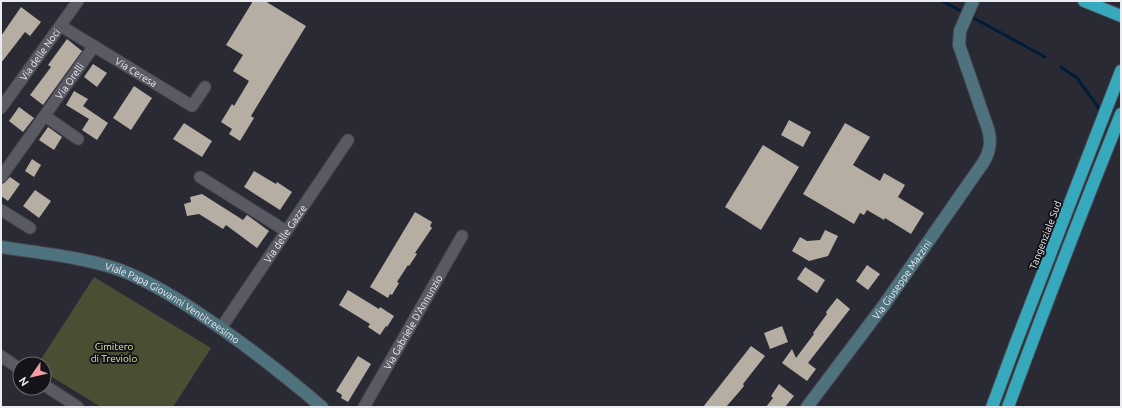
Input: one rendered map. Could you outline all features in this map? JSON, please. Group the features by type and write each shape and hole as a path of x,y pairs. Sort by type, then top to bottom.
{"highway":[{"path":"1084,1 1116,14"},
{"name":"Tangenziale Sud","path":"992,407 1121,71"},
{"path":"1008,407 1036,330 1104,155 1120,118"}],"street":[{"name":"Via delle Noci","path":"2,104 78,1"},
{"name":"Via Giuseppe Mazzini","path":"807,407 884,305 983,163 990,147 990,137 987,125 960,49 959,41 960,31 973,1"},
{"name":"Via Ceresa","path":"61,26 192,106 205,87"},
{"name":"Via Orelli","path":"1,177 94,46"},
{"path":"45,116 78,139"},
{"name":"Via delle Gazze","path":"221,328 348,140"},
{"path":"200,177 286,231"},
{"path":"1,210 30,228"},
{"name":"Via Gabriele D'Annunzio","path":"364,407 462,236"},
{"name":"Viale Papa Giovanni Ventitreesimo","path":"1,247 78,260 120,270 167,292 221,328 280,371 322,407"},
{"path":"1,356 12,364"},
{"path":"52,390 78,407"}],"green space":[{"name":"Cimitero di Treviolo","path":"94,277 211,348 173,407 101,407 52,377 52,356 43,356"}],"building":[{"path":"253,1 265,1 306,26 251,116 254,118 240,141 229,134 232,129 221,122 232,104 234,106 249,81 233,71 243,55 226,45"},
{"path":"21,7 41,22 30,36 25,32 1,63 1,36"},
{"path":"67,39 82,51 43,105 30,95 51,67 48,65"},
{"path":"93,64 107,73 97,87 84,77"},
{"path":"134,86 152,98 131,130 113,118"},
{"path":"74,91 88,99 83,106 108,123 97,140 82,130 89,119 66,105"},
{"path":"19,107 34,118 23,132 9,121"},
{"path":"789,120 811,132 803,147 781,135"},
{"path":"184,123 212,141 202,157 173,139"},
{"path":"845,123 870,137 853,165 880,181 884,173 905,185 898,197 924,213 911,234 885,218 884,220 867,210 864,215 860,213 854,224 803,194"},
{"path":"48,127 62,137 54,150 39,140"},
{"path":"763,145 799,167 761,230 725,207"},
{"path":"32,159 41,165 34,177 25,171"},
{"path":"254,171 276,184 277,182 292,192 280,210 244,187"},
{"path":"10,177 20,184 8,201 1,196 1,184"},
{"path":"35,190 51,201 39,218 23,206"},
{"path":"202,194 243,220 247,215 269,231 257,248 226,225 223,229 199,214 187,216 184,204 191,202 190,197"},
{"path":"415,212 432,222 430,226 432,228 415,253 417,254 397,282 399,283 392,295 390,294 388,298 370,287"},
{"path":"825,230 838,236 828,256 809,261 792,251 800,237 807,241 820,240"},
{"path":"867,265 880,274 868,290 856,281"},
{"path":"805,267 825,280 817,293 797,279"},
{"path":"348,290 379,309 380,307 394,316 380,335 368,327 370,324 339,305"},
{"path":"837,298 850,309 808,363 816,369 807,381 782,363 792,349 796,358 814,334 813,333 827,314 826,312"},
{"path":"782,326 788,342 770,349 764,333"},
{"path":"751,346 765,356 743,384 744,386 726,407 703,407"},
{"path":"358,356 371,364 348,402 341,398 342,395 336,391"},
{"path":"779,384 794,396 785,407 766,407 773,398 771,396"}],"waterway":[{"path":"942,1 965,13"},
{"path":"970,16 1045,57"},
{"path":"1061,67 1077,78 1101,111"}]}
